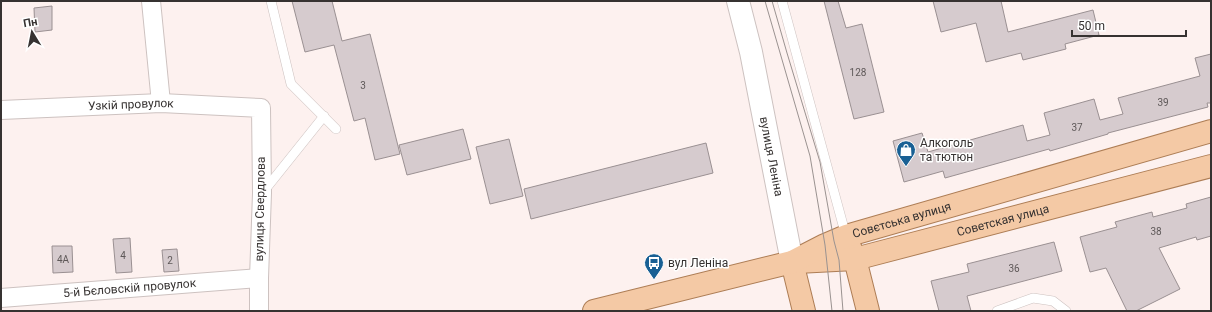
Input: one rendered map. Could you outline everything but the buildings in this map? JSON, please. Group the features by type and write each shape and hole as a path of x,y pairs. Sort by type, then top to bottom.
{"main road":[{"name":"Совєтська вулиця","path":"594,311 792,262 825,244 846,236 1211,131"},
{"name":"Советская улица","path":"792,262 855,259 1211,166"},
{"path":"846,236 855,259 868,311"},
{"name":"вулиця Леніна","path":"792,262 804,311"}],"street":[{"path":"151,1 161,103"},
{"name":"вулиця Леніна","path":"738,1 751,52 792,262"},
{"name":"Узкій провулок","path":"1,110 161,103 261,108"},
{"name":"вулиця Свердлова","path":"259,311 262,193 261,108"},
{"name":"5-й Бєловскій провулок","path":"1,298 259,278"}],"lane":[{"path":"270,1 291,84 336,129"},
{"path":"782,1 846,236"},
{"path":"262,193 324,116"},
{"path":"997,311 1033,298 1053,301 1066,311"}],"tram line":[{"path":"765,1 810,156 825,245 832,311"},
{"path":"772,1 820,162 834,241 839,260 843,311"}],"place":[{"name":"Алкоголь та тютюн","path":"906,167"},
{"name":"вул Леніна","path":"654,280"}]}
